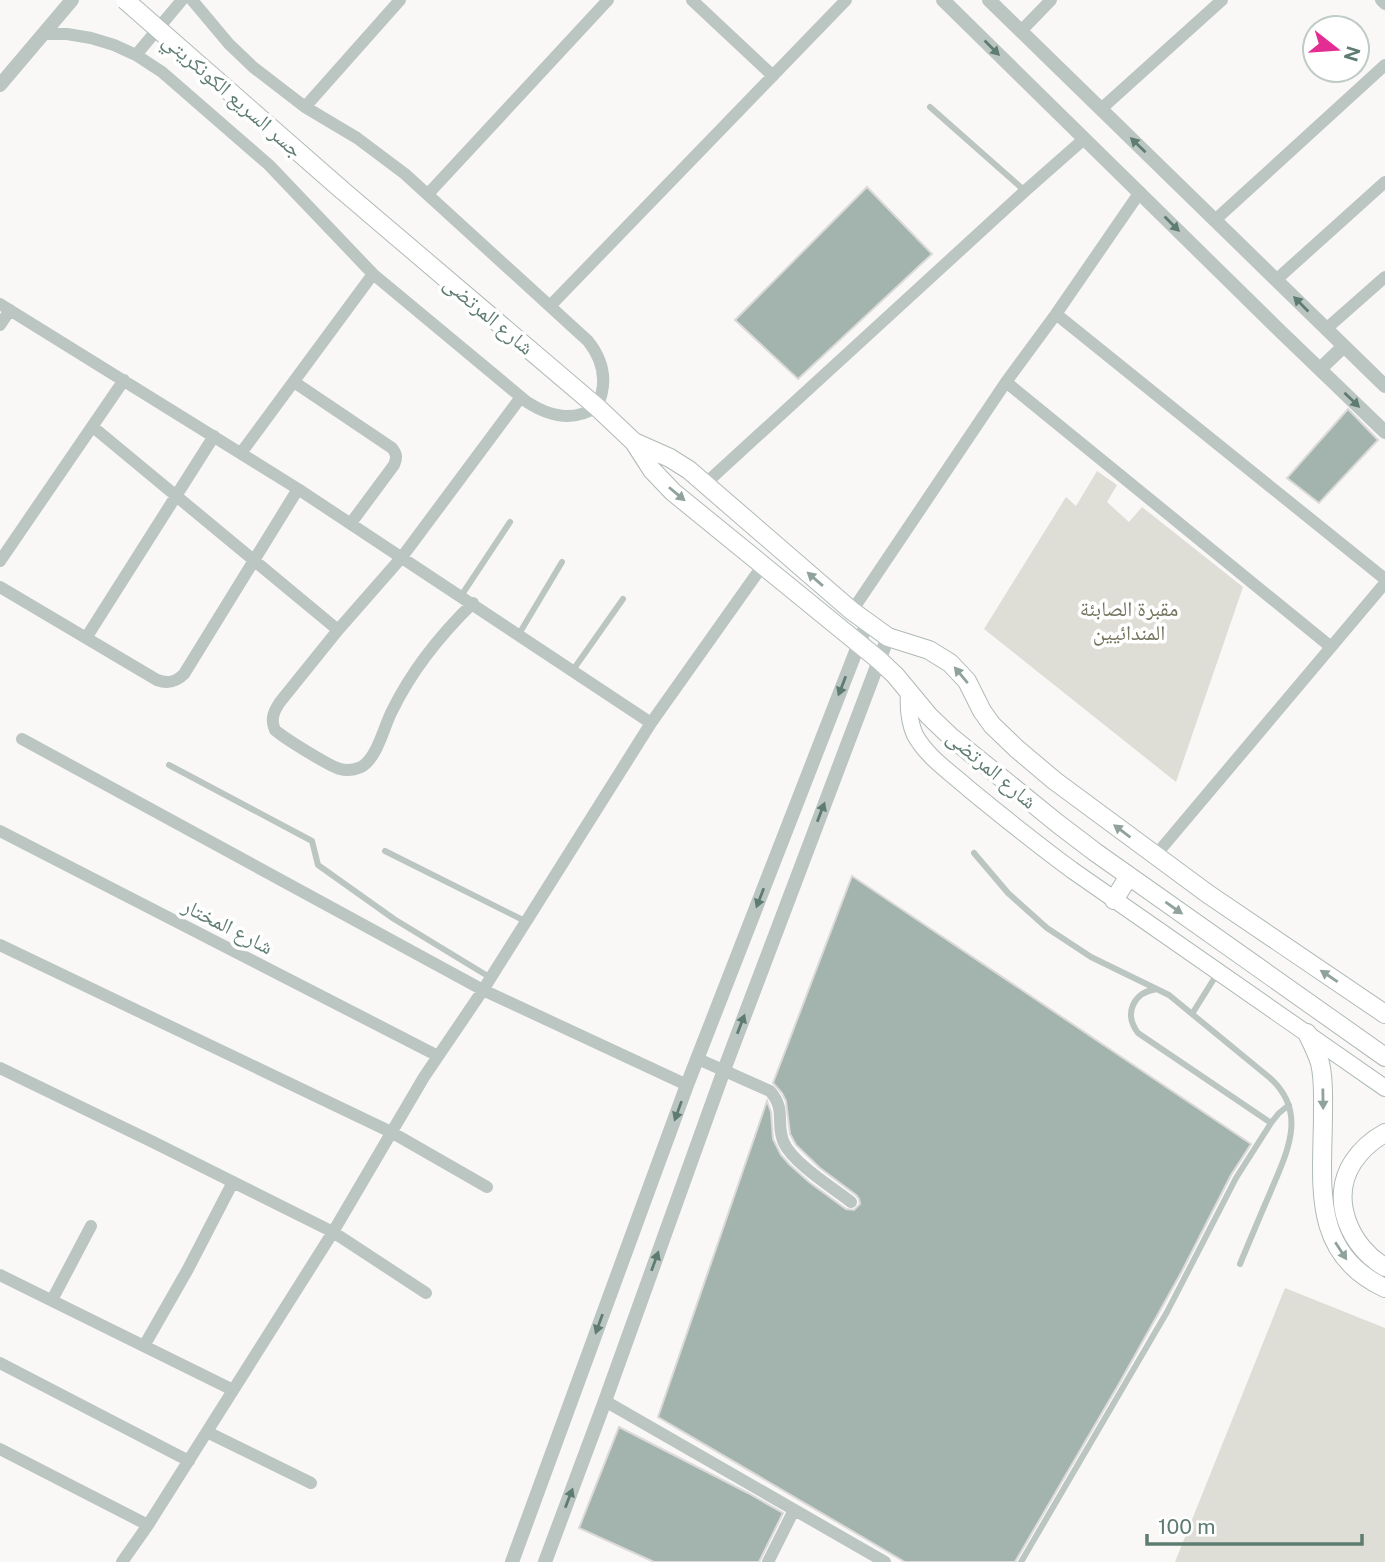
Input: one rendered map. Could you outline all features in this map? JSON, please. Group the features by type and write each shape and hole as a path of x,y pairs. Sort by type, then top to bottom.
{"main road":[{"name":"جسر السريع الكونكريتي","path":"125,0 342,190"},
{"name":"شارع المرتضى","path":"342,190 597,407 634,442 652,470 667,486 879,660 951,737 1057,823 1385,1057"},
{"name":"شارع المرتضى","path":"634,442 660,452 680,464 867,623 888,637 929,650 950,663 967,681 987,719 1055,782 1238,916 1385,1014"},
{"path":"909,692 908,707 915,735 933,757 1029,837 1114,900 1385,1088"},
{"path":"1114,900 1129,876"},
{"path":"1307,1033 1316,1052 1323,1083 1323,1195 1328,1224 1340,1251 1359,1273 1385,1289"},
{"path":"1385,1133 1366,1146 1352,1163 1347,1174 1343,1198 1344,1211 1352,1235 1367,1255 1385,1267"}],"street":[{"path":"0,85 72,0"},
{"path":"136,55 182,0"},
{"path":"43,34 67,34 114,45 162,72 269,165 373,274 521,397 543,411 561,416 580,415 597,407 604,388 604,378 599,358 587,341 382,155 305,107 253,67 229,44 192,0"},
{"path":"305,107 400,0"},
{"path":"428,194 608,0"},
{"path":"692,0 773,76"},
{"path":"550,306 846,0"},
{"path":"943,0 1385,432"},
{"path":"989,0 1385,386"},
{"path":"1021,31 1051,0"},
{"path":"1101,109 1222,0"},
{"path":"1381,0 1385,4"},
{"path":"1215,220 1385,65"},
{"path":"705,484 1084,139"},
{"path":"1276,280 1385,181"},
{"path":"852,611 1006,382 1140,192"},
{"path":"241,453 373,274"},
{"path":"1326,329 1385,277"},
{"path":"0,325 5,307 351,523 651,723"},
{"path":"1056,314 1385,581 1155,856"},
{"path":"1320,369 1343,347"},
{"path":"0,561 124,380"},
{"path":"293,382 395,451 394,465 351,523"},
{"path":"1006,382 1331,647"},
{"path":"473,603 433,645 416,668 366,764 351,770 336,768 275,730 272,720 279,702 402,557 521,397"},
{"path":"93,427 338,630"},
{"path":"86,638 214,436"},
{"path":"0,587 157,680 174,681 184,674 298,489"},
{"path":"122,1562 189,1461 333,1232 438,1056 527,922 651,723 763,565"},
{"path":"512,1562 687,1085 867,623"},
{"path":"545,1562 724,1070 888,637"},
{"path":"22,739 483,990 687,1085"},
{"name":"شارع المختار","path":"0,831 438,1056"},
{"path":"0,944 391,1132 486,1187"},
{"path":"698,1059 770,1091 780,1108 781,1136 788,1150 851,1202"},
{"path":"0,1068 333,1232 426,1293"},
{"path":"144,1346 233,1182"},
{"path":"52,1300 91,1226"},
{"path":"0,1275 233,1390"},
{"path":"0,1363 189,1461"},
{"path":"605,1401 886,1562"},
{"path":"207,1432 311,1483"},
{"path":"0,1449 148,1525"},
{"path":"768,1562 794,1510"}],"lane":[{"path":"930,107 1025,191"},
{"path":"461,596 510,522"},
{"path":"519,634 562,562"},
{"path":"573,670 623,598"},
{"path":"169,765 312,841 318,865 394,919 491,978"},
{"path":"385,851 527,922"},
{"path":"974,853 1008,893 1047,928 1091,957 1174,998 1284,1093 1289,1105 1292,1128 1287,1150 1240,1264"},
{"path":"1192,1014 1219,972"},
{"path":"1159,989 1143,993 1133,1006 1131,1017 1138,1033 1271,1123"},
{"path":"1021,1562 1167,1312 1236,1178 1271,1123 1289,1105"}],"green space":[{"name":"مقبرة الصابئة المندائيين","path":"1097,471 1117,485 1107,502 1129,522 1142,507 1243,587 1176,782 984,629 1066,497 1076,506"},
{"path":"1285,1288 1385,1328 1385,1562 1175,1562"}],"building":[{"path":"867,187 932,254 798,379 735,320"},
{"path":"1348,409 1378,440 1319,503 1287,478"},
{"path":"852,876 1251,1144 1231,1175 1182,1271 1120,1382 1015,1562 905,1562 658,1417 767,1101 771,1112 773,1139 789,1164 846,1209 854,1210 860,1204 856,1195 820,1168 796,1145 790,1134 786,1101 773,1083"},
{"path":"619,1427 783,1513 759,1562 654,1562 579,1528"}]}
